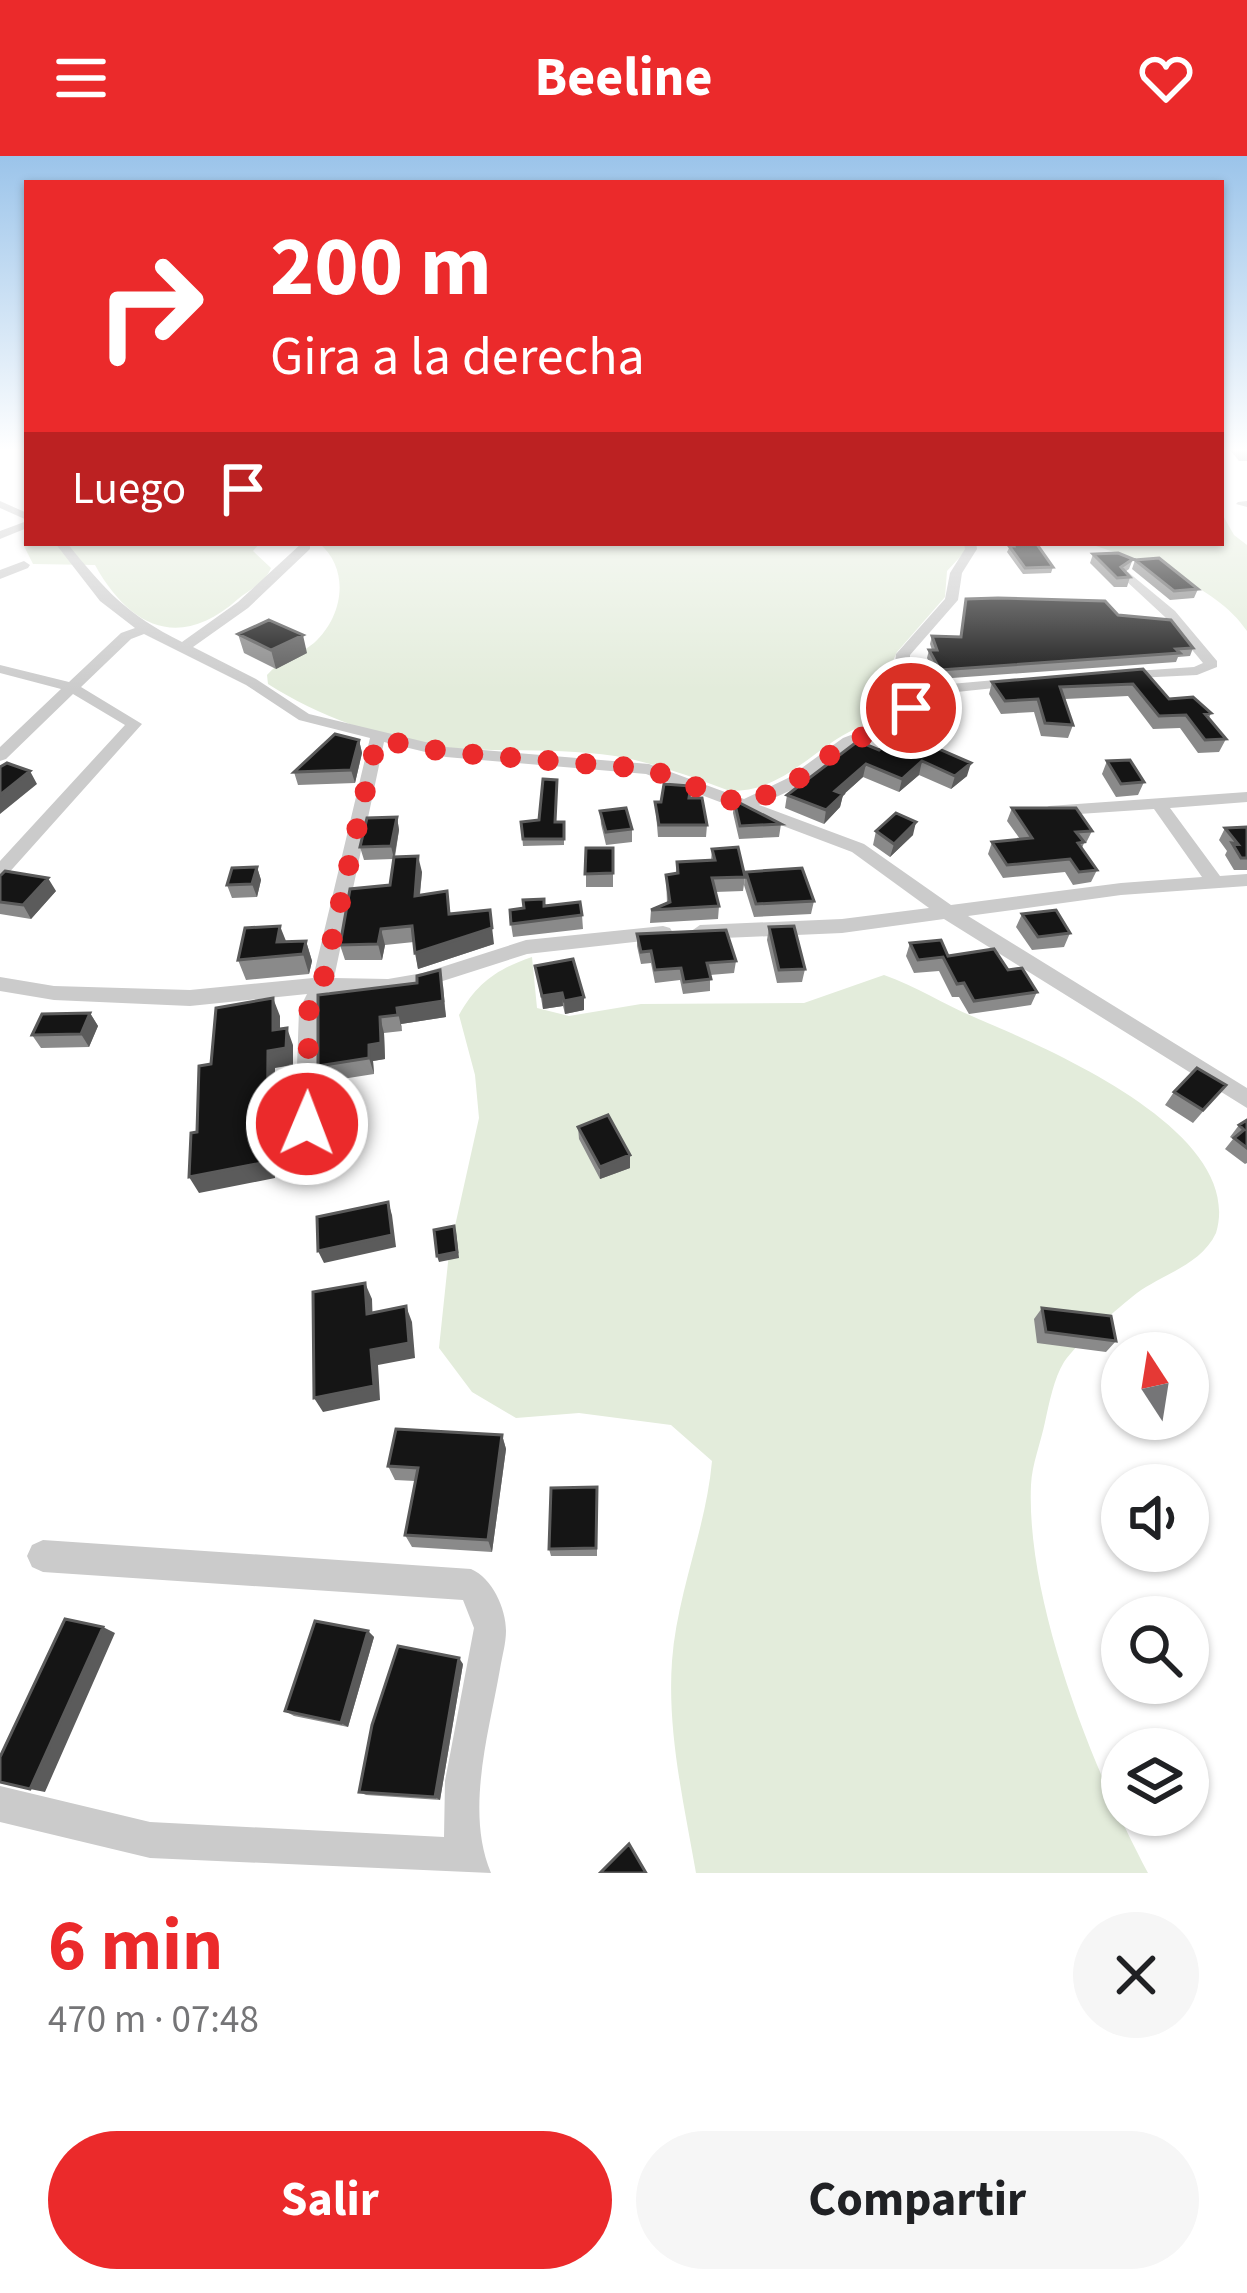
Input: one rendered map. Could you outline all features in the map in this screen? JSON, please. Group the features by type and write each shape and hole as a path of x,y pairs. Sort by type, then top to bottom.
{"street":[{"path":"63,546 105,598 145,629 251,682 304,717 377,739 446,752 649,769 858,848 946,911 1247,1099"},
{"path":"183,648 243,605 306,546"},
{"path":"744,805 794,782 849,741 908,718 914,692 900,664 902,654 951,600 956,573 970,546"},
{"path":"0,575 24,565"},
{"path":"1109,676 1197,671 1212,664 1170,614 1128,576"},
{"path":"0,756 126,636 145,629"},
{"path":"0,669 73,688 134,724 0,872"},
{"path":"914,692 1044,680"},
{"path":"307,1124 309,1010 322,985 377,739"},
{"path":"1031,812 1247,797"},
{"path":"1158,803 1215,882"},
{"path":"0,984 54,993 190,998 322,985 388,986 424,980 526,947 655,933 842,926 1121,889 1247,880"},
{"path":"0,1804 149,1840 467,1864 469,1733 490,1628 482,1600 471,1586 44,1556"}],"green space":[{"path":"1224,530 1231,530 1247,545 1247,631 1216,600 1152,565 1095,546 1224,546"},
{"path":"24,546 257,546 253,551 271,568 261,582 217,615 176,628 140,617 109,587 95,565 33,564"},
{"path":"322,546 970,546 947,571 945,597 897,652 892,663 902,697 892,712 849,732 779,779 730,791 615,756 440,747 396,739 329,716 268,684 272,670 314,643 332,620 339,580"},
{"path":"532,957 537,1008 569,1016 641,1004 804,1003 884,975 1088,1071 1171,1127 1201,1160 1217,1195 1216,1233 1191,1261 1119,1307 1064,1362 1052,1391 1031,1485 1032,1531 1051,1632 1101,1773 1101,1836 1129,1836 1148,1873 696,1873 674,1741 672,1661 712,1461 671,1425 579,1413 516,1418 472,1392 439,1348 449,1253 479,1118 475,1075 459,1015 489,978"}],"building":[{"path":"1009,546 1038,546 1053,567 1025,568"},
{"path":"1118,553 1133,559 1121,567 1130,577 1117,578 1093,554"},
{"path":"1159,558 1198,589 1174,591 1135,560"},
{"path":"966,599 1105,601 1118,615 1171,620 1193,648 1176,649 1180,653 940,670 929,650 937,650 932,636 961,637"},
{"path":"269,620 303,635 271,650 238,634"},
{"path":"1143,669 1169,699 1193,697 1211,713 1205,714 1226,739 1205,740 1186,715 1159,716 1133,684 1060,687 1073,725 1045,723 1038,699 1005,701 992,682"},
{"path":"906,727 937,739 930,745 971,763 955,776 922,761 902,779 866,764 835,791 843,794 826,810 787,795 858,741 879,750"},
{"path":"335,734 359,740 351,770 294,772"},
{"path":"1130,760 1144,782 1121,784 1107,761"},
{"path":"7,763 30,771 0,795 0,767"},
{"path":"543,779 557,780 555,822 564,822 564,839 523,839 521,822 539,820"},
{"path":"664,784 691,786 689,798 702,798 707,825 659,825 655,802 661,802"},
{"path":"734,800 781,824 740,826"},
{"path":"626,808 632,829 606,832 600,811"},
{"path":"1012,808 1076,808 1092,831 1076,832 1084,842 1078,843 1097,870 1079,872 1070,859 1007,865 992,842 1032,838"},
{"path":"896,813 916,822 894,844 876,831"},
{"path":"397,817 391,846 360,847 367,818"},
{"path":"1247,827 1247,858 1241,858 1232,843 1238,844 1225,828"},
{"path":"738,847 745,877 712,878 719,906 651,910 670,902 666,875 678,873 677,862 715,860 712,849"},
{"path":"586,848 613,848 613,873 585,874"},
{"path":"418,856 415,896 447,891 449,914 490,910 492,928 415,953 412,926 381,929 378,944 340,945 350,889 390,885 394,857"},
{"path":"257,867 252,884 227,885 232,868"},
{"path":"802,868 814,901 756,904 746,872"},
{"path":"5,871 48,878 23,905 0,902 0,876"},
{"path":"544,899 544,906 580,902 582,915 511,924 510,910 524,908 523,900"},
{"path":"1056,910 1070,933 1038,937 1022,914"},
{"path":"280,926 277,942 306,941 303,954 238,960 245,928"},
{"path":"794,926 805,969 779,970 769,927"},
{"path":"726,930 736,961 707,963 711,979 684,982 681,968 655,970 651,951 641,952 637,934"},
{"path":"941,940 948,956 994,949 1008,970 1022,968 1037,992 974,1001 964,983 957,984 943,957 918,960 910,943"},
{"path":"573,959 584,997 564,1001 562,993 542,996 535,966"},
{"path":"440,970 443,1001 397,1008 398,1015 380,1017 381,1043 369,1045 369,1058 318,1066 318,995 417,983 417,976"},
{"path":"273,998 273,1030 287,1028 286,1048 268,1051 267,1162 189,1177 191,1133 197,1132 199,1066 211,1064 216,1008"},
{"path":"90,1013 81,1034 32,1035 42,1014"},
{"path":"1197,1068 1226,1085 1203,1110 1174,1092"},
{"path":"608,1115 630,1155 600,1167 578,1127"},
{"path":"1247,1120 1247,1148 1234,1138"},
{"path":"388,1202 392,1235 318,1251 317,1217"},
{"path":"454,1226 457,1252 437,1256 434,1230"},
{"path":"365,1283 367,1314 406,1306 409,1343 371,1350 374,1386 314,1398 313,1292"},
{"path":"1042,1308 1111,1316 1114,1332 1101,1332 1101,1339 1046,1332"},
{"path":"396,1429 502,1435 488,1540 405,1535 418,1468 388,1466"},
{"path":"597,1487 596,1548 549,1549 551,1488"},
{"path":"65,1619 103,1627 30,1789 0,1782 0,1757"},
{"path":"315,1621 368,1631 341,1723 285,1711"},
{"path":"398,1646 459,1658 435,1797 359,1792 372,1725"},
{"path":"629,1844 646,1873 600,1873"}],"route":[{"path":"307,1124 309,1010 322,985 377,739 446,752 649,769 744,805 794,782 849,741 894,727 908,718 911,708"}]}
